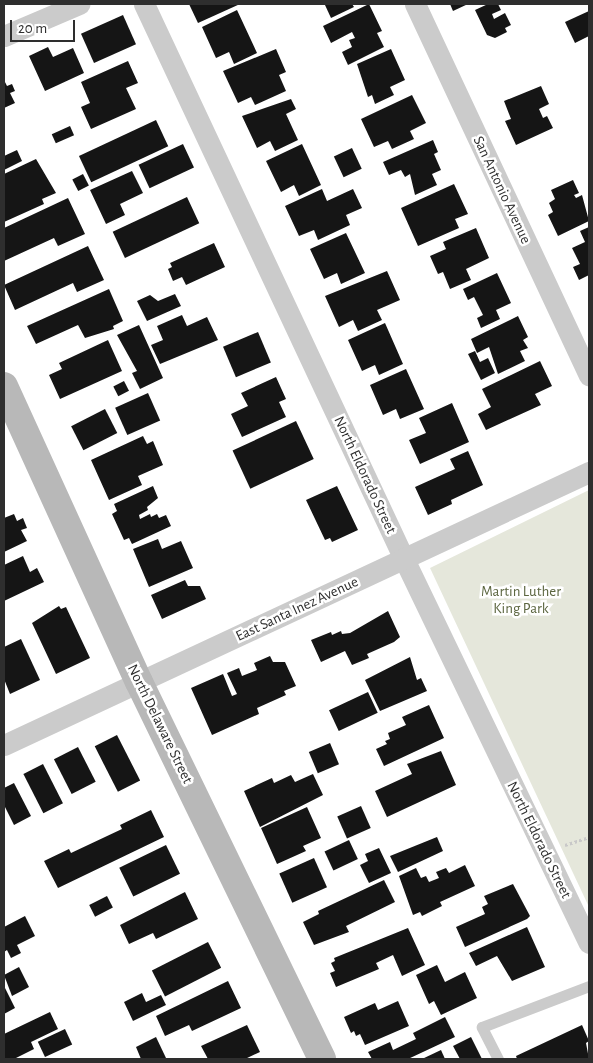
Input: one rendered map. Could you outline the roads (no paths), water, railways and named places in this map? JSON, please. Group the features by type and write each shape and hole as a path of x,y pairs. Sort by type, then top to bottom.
{"main road":[{"name":"North Delaware Street","path":"4,386 139,682 322,1059"}],"street":[{"path":"4,36 79,4"},
{"name":"North Eldorado Street","path":"144,4 404,559 589,943"},
{"name":"San Antonio Avenue","path":"415,4 589,376"},
{"name":"East Santa Inez Avenue","path":"4,745 589,472"}],"lane":[{"path":"498,1059 482,1027 589,986"}],"park label":[{"name":"Martin Luther King Park","path":"521,600"}]}
